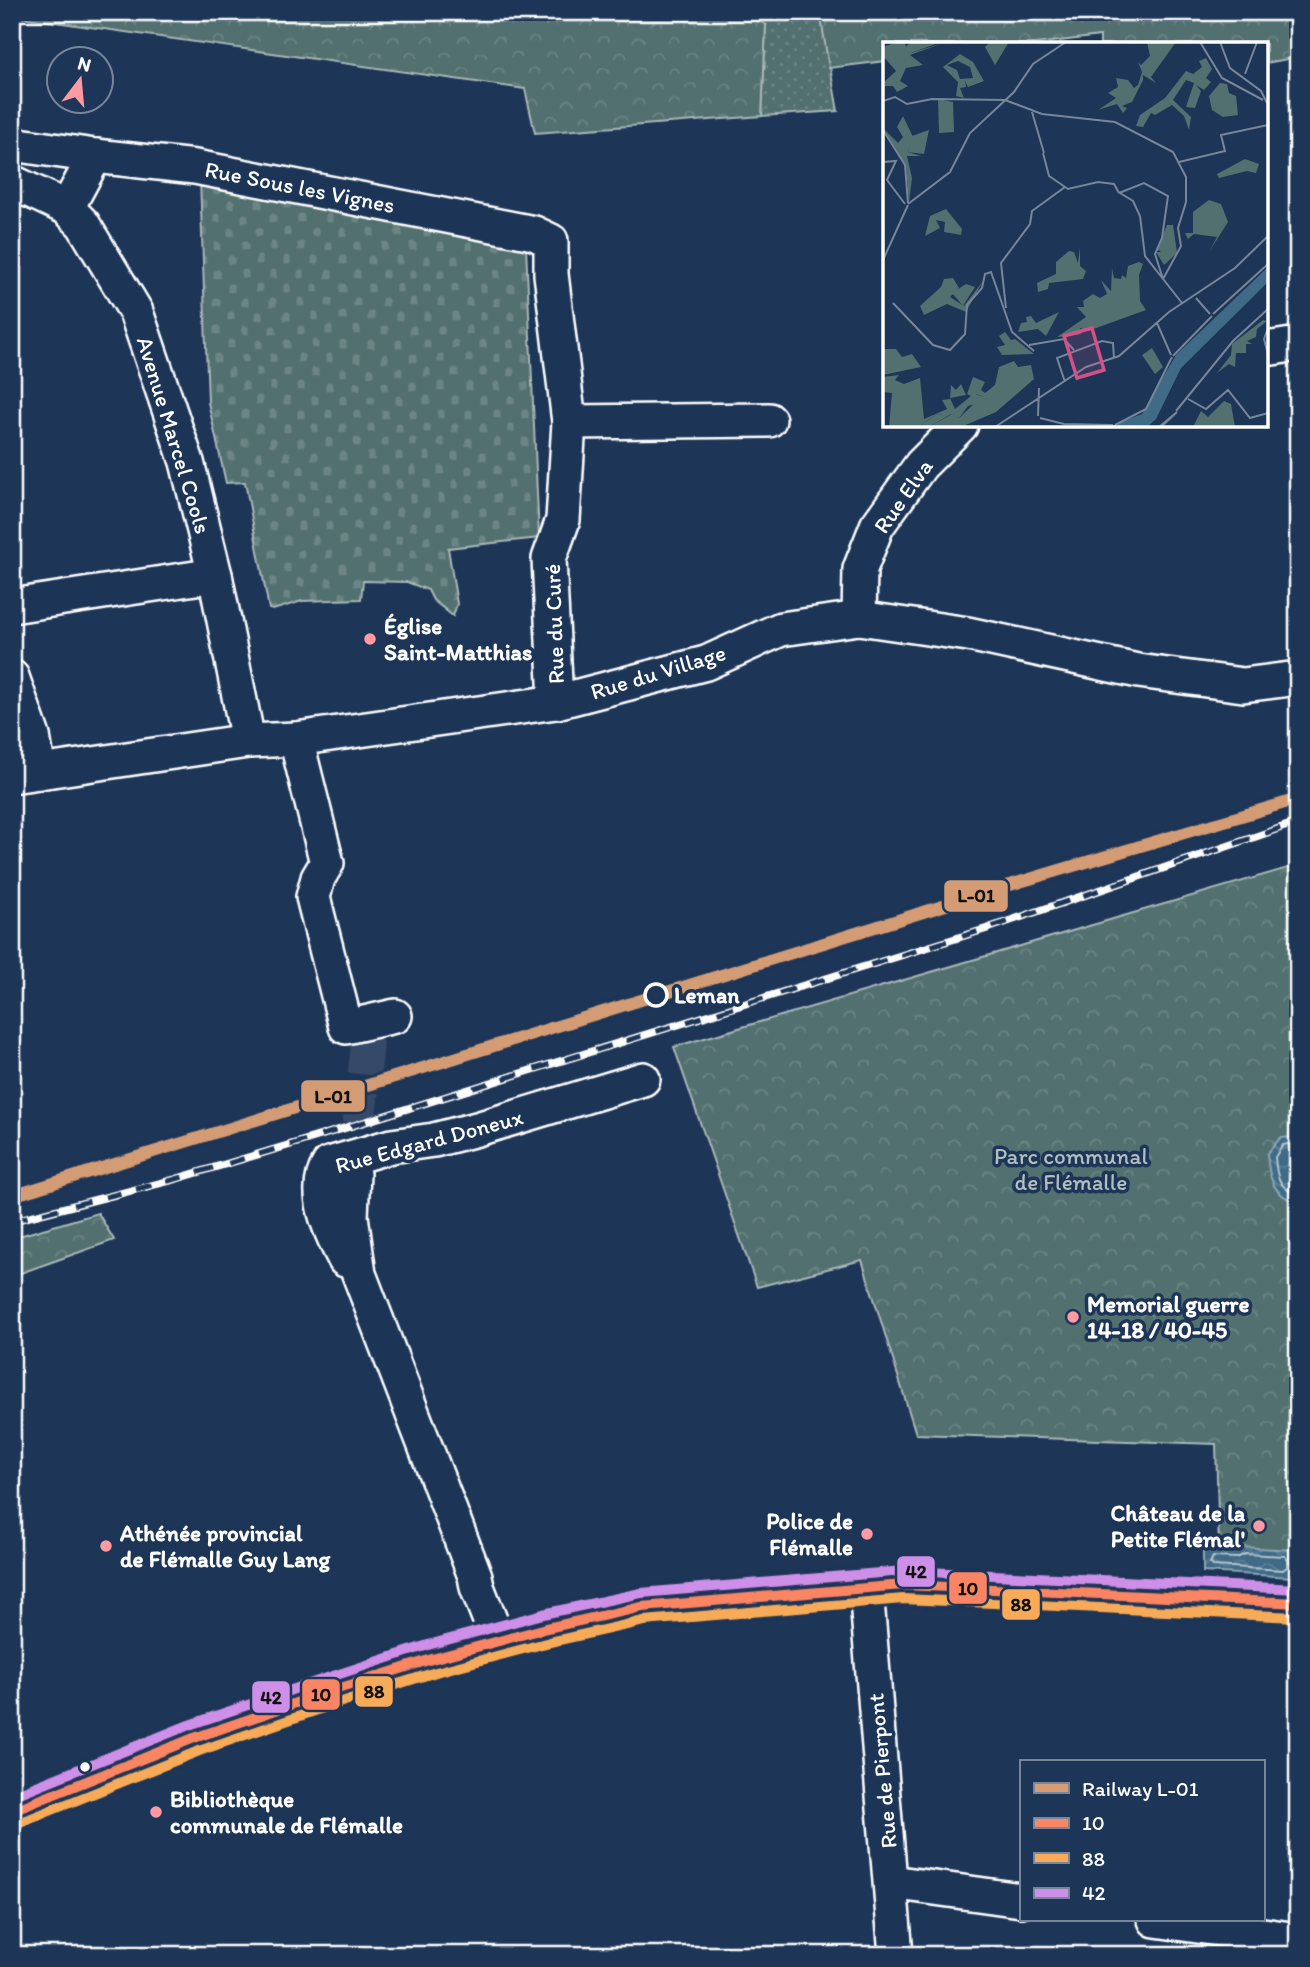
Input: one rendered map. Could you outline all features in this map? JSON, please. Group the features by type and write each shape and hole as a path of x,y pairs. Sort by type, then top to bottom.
{"street":[{"name":"Rue Sous les Vignes","path":"12,144 195,167 534,233 551,241 551,274"},
{"path":"67,208 95,156"},
{"name":"Avenue Marcel Cools","path":"12,183 67,208 83,224 136,312 187,462 215,575 248,741"},
{"name":"Rue du Curé","path":"551,274 569,422 563,520 549,559 556,702"},
{"path":"1268,349 1298,344"},
{"path":"569,422 769,420"},
{"name":"Rue Elva","path":"859,618 860,569 877,526 921,465 959,427"},
{"path":"12,607 215,575"},
{"name":"Rue du Village","path":"26,774 248,741 296,739 556,702 706,663 781,629 859,618 968,634 1138,671 1243,685 1298,678"},
{"path":"12,677 33,736 26,774"},
{"path":"296,739 327,863 333,907 361,1010"},
{"path":"327,863 318,878 313,897 346,1027 395,1016"},
{"name":"Rue Edgard Doneux","path":"359,1274 346,1262 329,1225 322,1189 322,1175 329,1164 391,1146 435,1140 477,1129 643,1079"},
{"name":"Rue Edgard Doneux","path":"353,1174 351,1216 359,1274 498,1641"},
{"path":"12,1811 269,1711 386,1673 587,1618 642,1607 903,1585 1298,1603"},
{"name":"Rue de Pierpont","path":"866,1588 896,1955"},
{"path":"891,1882 1020,1900"},
{"path":"1169,1922 1298,1940"}],"green space":[{"path":"12,12 743,12 766,25 762,116 535,133 525,89 12,16"},
{"path":"743,12 820,12 838,111 762,116 766,25"},
{"path":"820,12 1298,12 1298,57 1268,63 1268,42 1100,42 1100,36 1052,42 883,42 883,61 829,68"},
{"path":"200,179 526,247 539,538 448,548 457,604 453,616 433,600 428,590 407,582 363,581 361,599 302,601 269,609 245,482 226,483 208,402"},
{"name":"Parc communal de Flémalle","path":"1298,865 1298,1553 1219,1550 1216,1444 916,1434 862,1260 757,1287 674,1047"},
{"path":"98,1213 114,1240 12,1276 12,1238"}],"water":[{"path":"1298,1132 1298,1203 1289,1200 1277,1190 1269,1171 1267,1154 1280,1138 1293,1137"},
{"path":"1239,1547 1295,1550 1293,1577 1203,1572 1203,1550 1238,1551"}],"tunnel":[{"path":"353,1174 367,1049 361,1010"}],"railway":[{"path":"12,1221 176,1179 316,1137 986,929 1298,822"}],"rail line":[{"name":"L-01","path":"12,1196 1023,881 1298,799"}],"transit line":[{"name":"42","path":"12,1796 189,1725 428,1645 543,1614 641,1593 904,1571 1298,1589"},
{"name":"10","path":"12,1811 194,1738 325,1693 432,1659 547,1628 642,1607 903,1585 1298,1603"},
{"name":"88","path":"17,1824 199,1751 329,1706 436,1672 644,1621 903,1599 1297,1617"}],"place":[{"name":"Église Saint-Matthias","path":"370,639"},
{"name":"Leman","path":"656,995"},
{"name":"Memorial guerre 14-18 / 40-45","path":"1073,1317"},
{"name":"Château de la Petite Flémal'","path":"1259,1526"},
{"name":"Police de Flémalle","path":"867,1534"},
{"name":"Athénée provincial de Flémalle Guy Lang","path":"106,1546"},
{"name":"Bibliothèque communale de Flémalle","path":"156,1812"}]}
